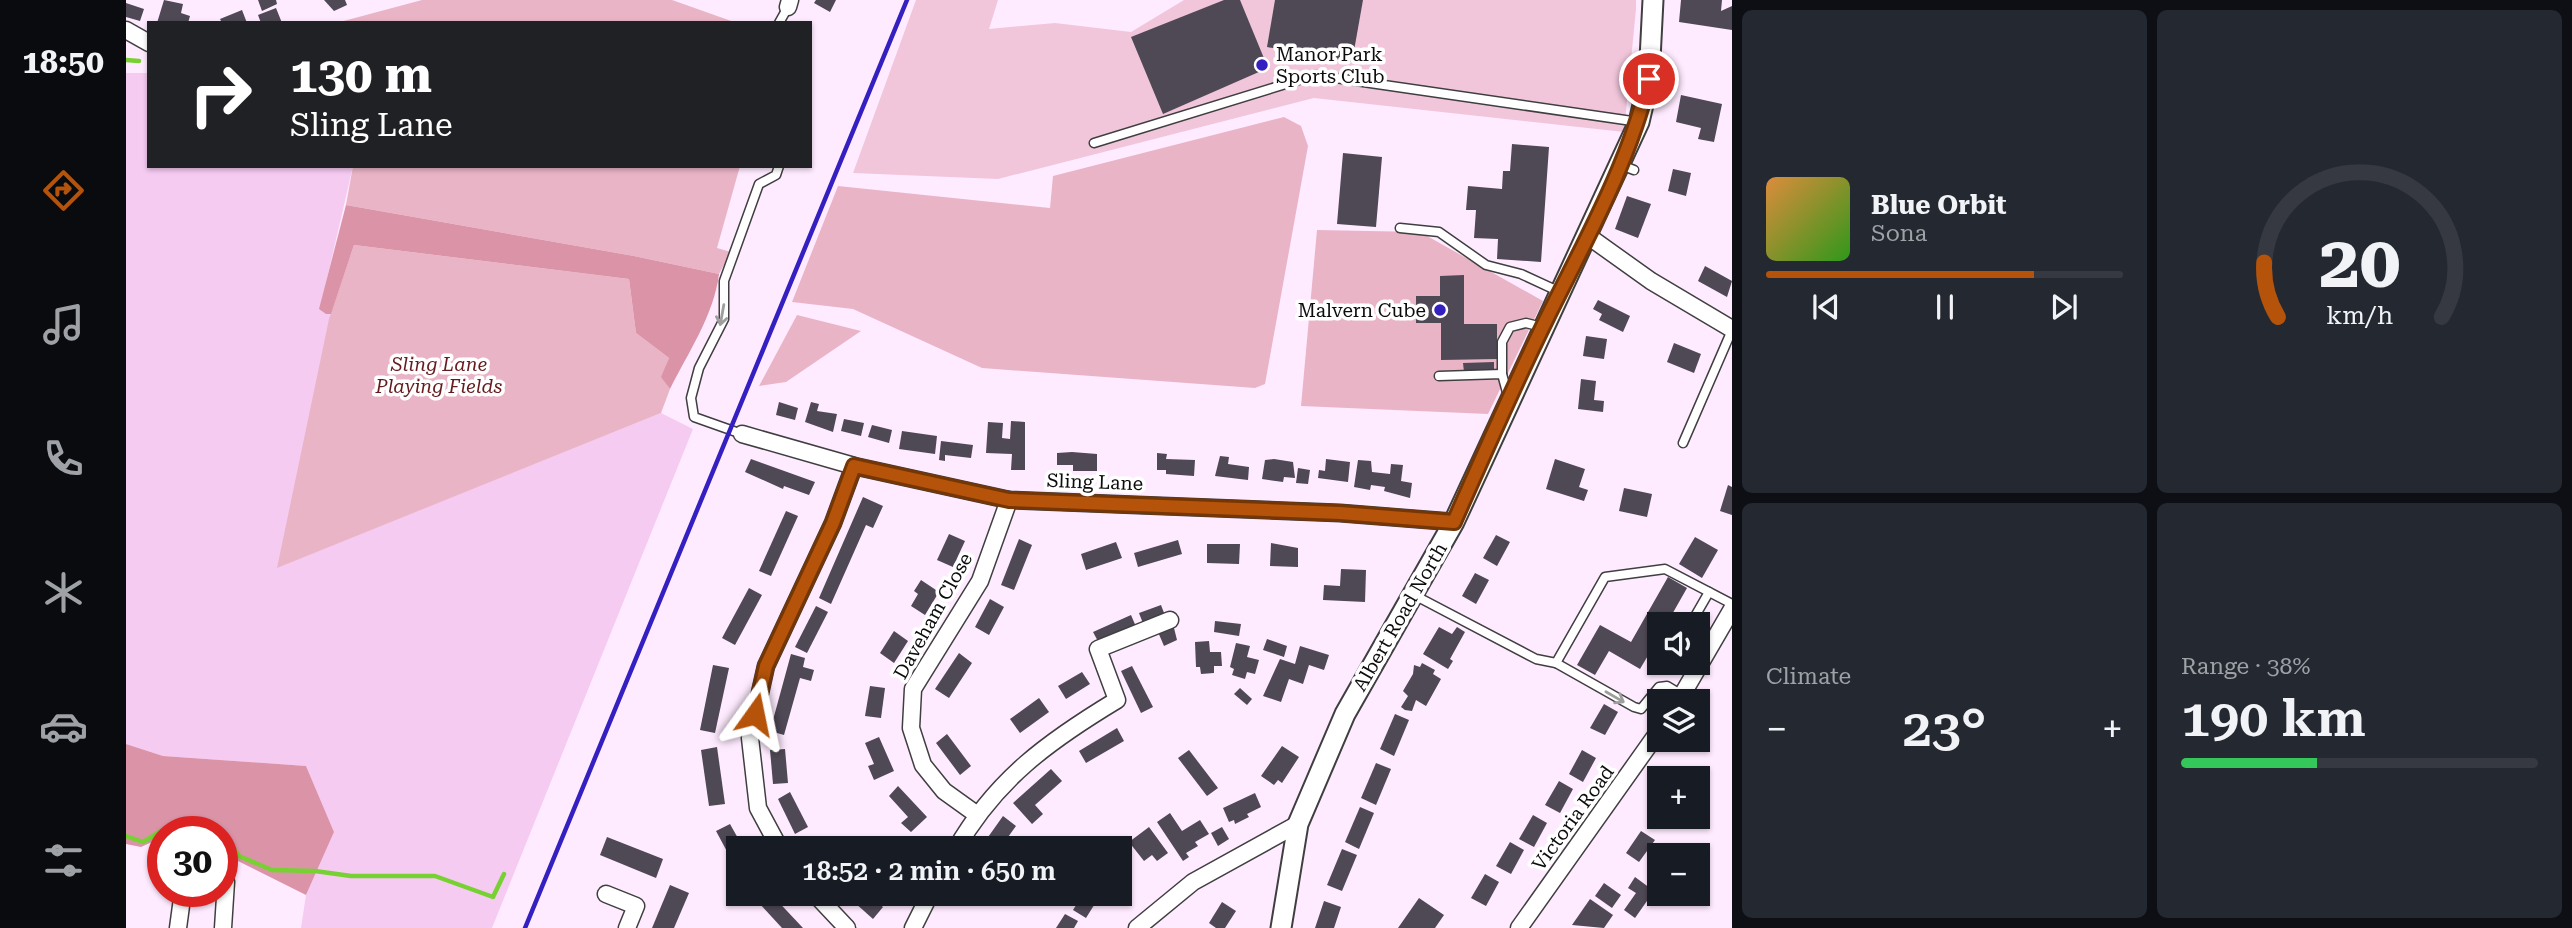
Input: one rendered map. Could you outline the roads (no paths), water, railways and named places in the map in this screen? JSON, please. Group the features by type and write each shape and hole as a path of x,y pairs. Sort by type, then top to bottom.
{"street":[{"name":"Albert Road North","path":"1281,928 1298,824 1345,713 1454,522 1542,327 1588,236 1628,167 1649,79 1653,0"},
{"path":"126,30 147,42"},
{"path":"1588,236 1651,281 1732,330"},
{"name":"Sling Lane","path":"742,434 854,466 1009,500 1340,513 1454,522"},
{"path":"773,836 758,808 750,738 766,666 833,523 854,466"},
{"name":"Daveham Close","path":"975,814 944,791 923,765 911,728 913,689 980,581 1009,500"},
{"path":"1710,647 1732,607"},
{"path":"963,836 975,814 1031,756 1116,700 1098,649 1170,620"},
{"name":"Victoria Road","path":"1519,928 1647,748"},
{"path":"1137,928 1193,881 1298,824"},
{"path":"606,894 636,906 627,928"},
{"path":"826,906 847,928"},
{"path":"913,928 924,906"},
{"path":"178,928 181,907"},
{"path":"223,928 224,907"}],"lane":[{"path":"780,21 789,4"},
{"path":"1094,143 1315,75 1639,121"},
{"path":"742,434 694,418 691,398 699,368 724,319 724,281 759,184 776,175 778,168"},
{"path":"1400,228 1440,232 1486,265 1521,274 1560,292"},
{"path":"1509,398 1502,374 1502,342 1510,327 1526,323 1542,327"},
{"path":"1684,443 1732,330"},
{"path":"1439,376 1502,374"},
{"path":"1556,663 1605,577 1665,569 1732,607"},
{"path":"1697,612 1709,592"},
{"path":"1412,594 1536,659 1556,663 1634,707 1641,709 1647,705"}],"waterway":[{"path":"126,60 139,61"},
{"path":"126,836 143,842 147,840"},
{"path":"238,855 272,870 315,871 351,876 435,876 493,897 504,874"}],"railway":[{"path":"525,928 907,0"}],"place":[{"name":"Manor Park Sports Club","path":"1262,65"},
{"name":"Malvern Cube","path":"1440,310"}],"park label":[{"name":"Sling Lane Playing Fields","path":"439,375"}]}
